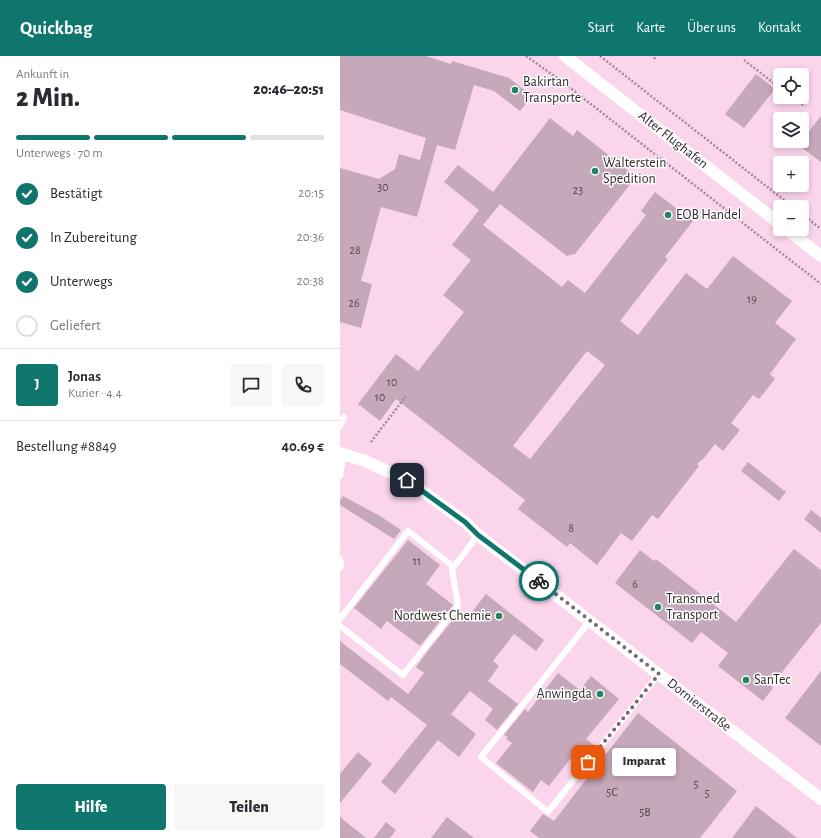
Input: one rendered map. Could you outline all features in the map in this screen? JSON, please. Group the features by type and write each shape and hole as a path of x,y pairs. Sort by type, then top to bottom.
{"street":[{"name":"Alter Flughafen","path":"565,56 773,219"},
{"path":"795,236 821,256"},
{"name":"Dornierstraße","path":"342,453 365,461 407,480 465,522 478,535 821,799"}],"lane":[{"path":"340,426 344,417"},
{"path":"340,476 342,453"},
{"path":"340,619 408,531 454,567"},
{"path":"340,626 403,676 458,606 452,570 478,535"},
{"path":"340,559 340,568"},
{"path":"590,621 481,758 548,812 659,674"}],"path":[{"path":"526,56 566,84 821,284"},
{"path":"600,56 784,200"},
{"path":"744,60 773,83"},
{"path":"809,220 821,229"},
{"path":"372,442 406,396"}],"shaded area":[{"path":"340,56 821,56 821,838 340,838"}],"building":[{"path":"340,56 426,56 451,64 452,61 509,78 532,96 520,111 494,91 474,85 455,150 437,145 417,217 381,207 361,281 372,284 361,328 340,322 340,168 379,179 395,169 399,154 420,160 426,138 340,110"},
{"path":"756,74 773,87 773,92 744,128 725,114"},
{"path":"821,116 821,162 802,148 809,148 809,131"},
{"path":"550,118 573,136 577,130 636,177 575,254 567,256 500,204 483,225 562,287 568,280 585,293 646,215 641,211 655,192 693,221 665,257 668,259 620,321 638,335 686,273 707,289 733,256 792,301 775,323 796,339 770,374 775,379 759,399 753,395 731,423 740,430 723,451 715,444 697,464 699,466 658,519 652,515 632,541 621,533 597,565 570,543 567,547 518,509 525,500 396,399 380,421 358,404 396,354 418,371 464,312 443,295 471,260 452,245 479,210 444,182 458,165 493,192","holes":["587,351 605,365 530,459 513,446"]},
{"path":"748,462 786,492 779,501 741,471"},
{"path":"343,496 380,516 401,530 394,539 340,505 340,501"},
{"path":"811,510 821,518 821,533 804,519"},
{"path":"408,540 440,565 426,584 453,605 420,646 387,621 381,629 354,608"},
{"path":"794,549 821,570 821,623 771,686 773,688 763,701 718,666 728,653 701,632 692,643 615,583 640,550 654,561 656,559 736,622"},
{"path":"486,594 544,640 536,651 514,634 493,661 499,666 488,681 518,704 497,730 485,720 493,709 470,691 451,714 476,734 459,757 438,740 395,794 381,782 427,725 391,697 388,701 340,664 340,641 408,694 424,673 416,667 427,652 460,611 468,617"},
{"path":"821,671 821,746 785,718"},
{"path":"558,673 580,690 591,676 619,699 586,739 595,746 587,756 578,749 549,786 541,780 533,792 496,763 512,743 506,739 508,737 504,735 525,709 528,712"},
{"path":"638,713 737,791 700,838 539,838 530,831 543,814 554,821 598,764 594,761 603,751 606,754"},
{"path":"358,752 372,764 340,803 340,774"},
{"path":"756,806 797,838 732,838"},
{"path":"340,817 366,838 340,838"},
{"path":"447,817 474,838 431,838"},
{"path":"386,822 396,830 390,838 374,838"}],"way so far":[{"path":"539,581 659,674 588,762"}],"place":[{"name":"Bakirtan Transporte","path":"515,90"},
{"name":"Walterstein Spedition","path":"595,171"},
{"name":"EOB Handel","path":"668,215"},
{"name":"Transmed Transport","path":"658,607"},
{"name":"Nordwest Chemie","path":"499,616"},
{"name":"SanTec","path":"746,680"},
{"name":"Anwingda","path":"600,694"},
{"name":"Imparat","path":"588,762"}],"route":[{"path":"407,480 465,522 478,535 539,581"}]}
